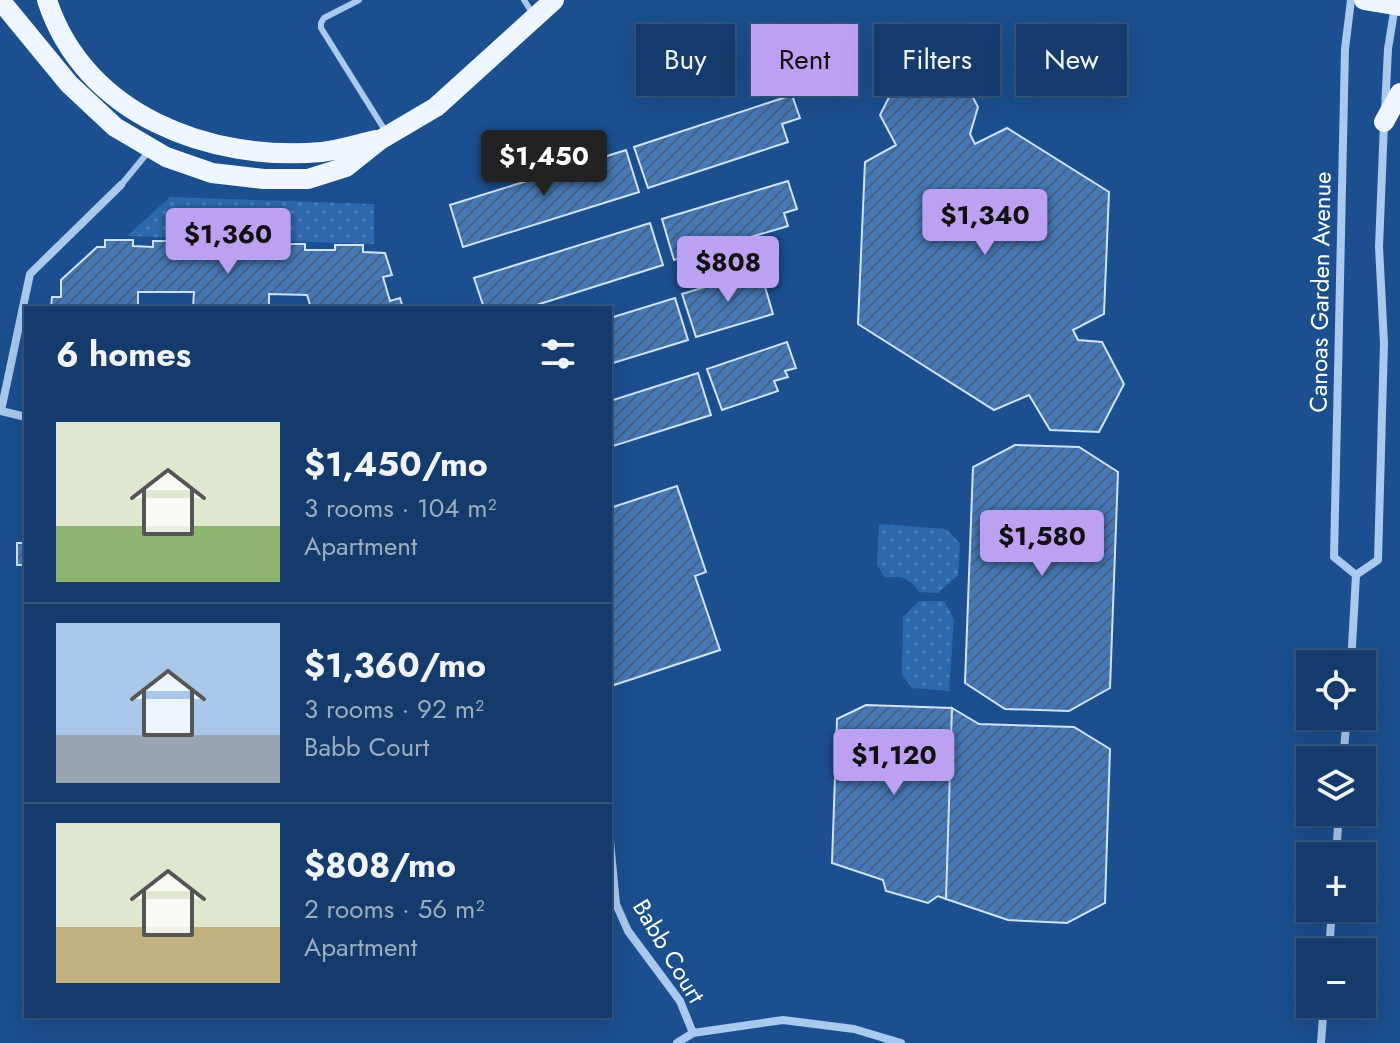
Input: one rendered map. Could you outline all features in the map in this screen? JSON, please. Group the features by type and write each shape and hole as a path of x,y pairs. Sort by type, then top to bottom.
{"main road":[{"path":"0,0 69,84 115,127 166,157 212,173 264,179 308,179 346,167 384,137 436,107 530,8 554,0"},
{"path":"47,0 51,14 76,59 115,98 150,121 178,134 224,147 275,152 323,152 384,137"},
{"path":"1364,0 1398,6"},
{"path":"1384,122 1400,93"}],"street":[{"name":"Canoas Garden Avenue","path":"1351,0 1345,49 1334,557 1356,575"},
{"path":"1352,650 1356,575 1378,560 1384,343 1379,247 1388,49 1398,6"},
{"path":"24,417 1,411 30,274 121,185"},
{"name":"Babb Court","path":"612,862 616,904 628,931 680,1001 693,1033"},
{"path":"1321,1043 1323,1018"},
{"path":"677,1043 693,1033 783,1020 854,1029 901,1043"}],"lane":[{"path":"359,0 324,18 321,28 384,137"},
{"path":"121,185 151,148"}],"shaded area":[{"path":"170,197 374,204 374,244 127,236"},
{"path":"879,524 946,529 960,543 958,575 938,593 919,592 912,583 901,577 885,578 877,565"},
{"path":"919,601 944,601 954,619 949,691 912,688 902,675 903,617"}],"building":[{"path":"789,96 792,96 800,118 782,124 788,142 648,188 634,147"},
{"path":"890,96 972,96 978,107 970,134 975,144 1007,128 1109,192 1104,314 1073,330 1078,340 1102,342 1124,384 1099,432 1050,430 1029,395 994,410 858,324 865,162 896,145 880,115"},
{"path":"626,150 639,192 463,247 450,205"},
{"path":"788,181 797,209 784,213 788,226 674,260 662,219"},
{"path":"650,223 663,265 533,306 483,306 474,278"},
{"path":"105,240 133,240 133,246 153,247 153,241 175,241 175,247 223,248 223,243 244,243 244,248 285,249 285,244 305,244 305,250 335,250 335,245 363,245 363,252 385,253 392,275 383,277 390,301 400,298 402,306 310,306 307,295 269,294 269,306 193,306 194,292 138,292 138,306 51,306 52,297 61,297 61,280 97,247 105,247"},
{"path":"760,270 773,314 696,337 682,294"},
{"path":"675,298 688,340 612,363 612,317"},
{"path":"787,342 796,368 785,371 788,377 774,381 778,391 722,410 707,369"},
{"path":"698,373 711,415 612,446 612,400"},
{"path":"1015,445 1079,447 1118,472 1110,688 1069,711 1005,709 965,683 973,467"},
{"path":"677,486 706,572 695,576 720,650 612,686 612,507"},
{"path":"17,543 24,543 24,585 23,565 17,565"},
{"path":"866,705 952,708 946,899 938,896 928,903 886,891 883,880 832,863 837,719"},
{"path":"952,708 979,724 1074,727 1110,749 1105,903 1067,923 1008,920 946,899"}]}
